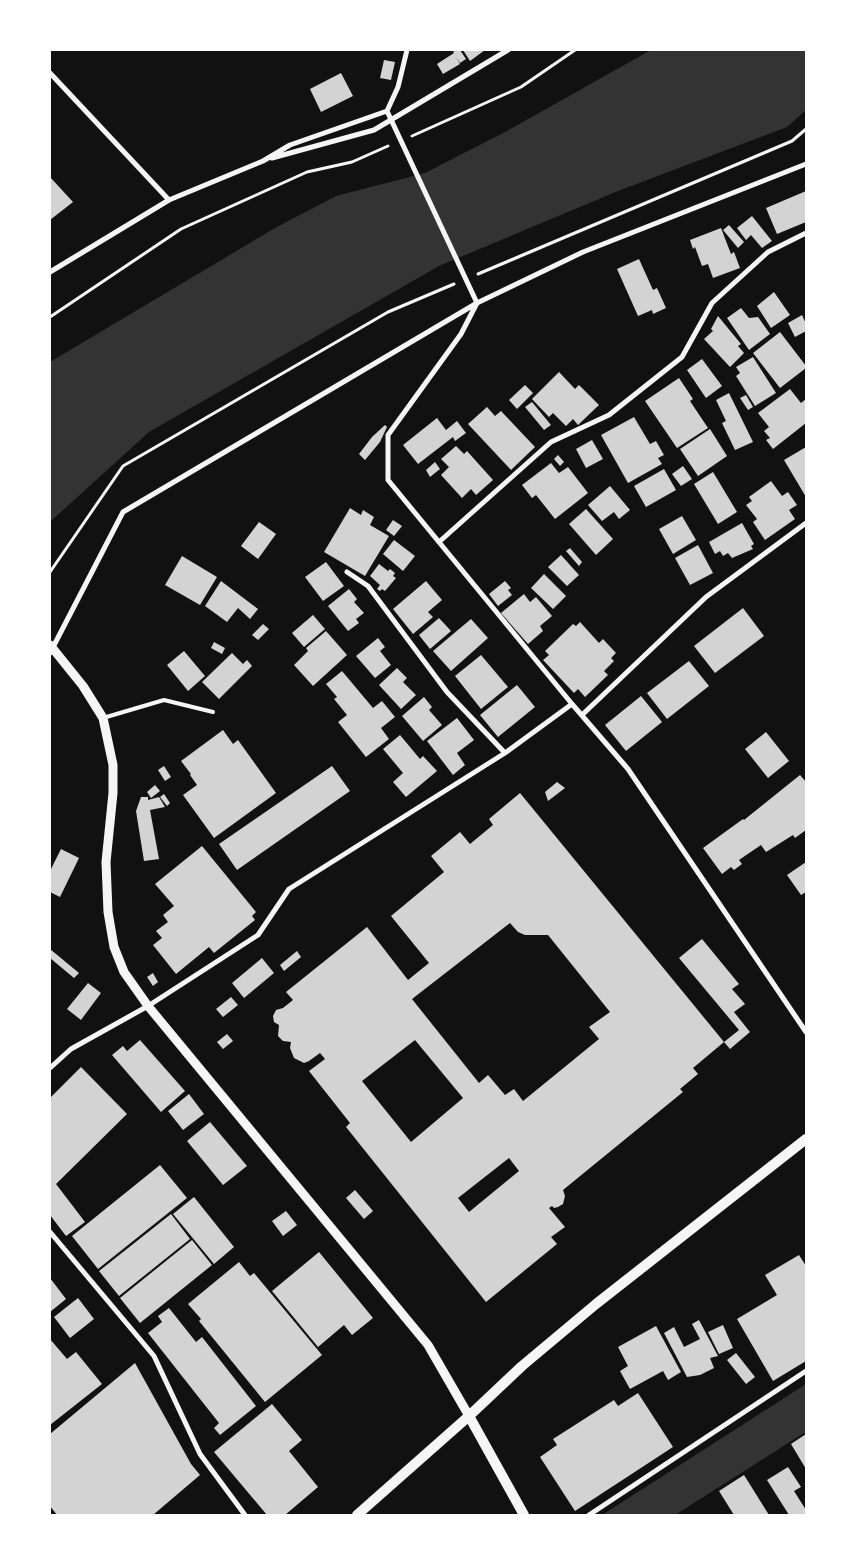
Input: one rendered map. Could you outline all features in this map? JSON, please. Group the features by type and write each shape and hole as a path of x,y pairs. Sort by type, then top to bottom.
{"main road":[{"path":"357,1515 469,1416 522,1366 806,1138"},
{"path":"469,1416 524,1515"}],"street":[{"path":"407,50 398,87 389,113 477,303"},
{"path":"263,160 374,130 508,50"},
{"path":"50,73 169,200"},
{"path":"50,272 169,200 263,160 290,145 389,113"},
{"path":"469,1416 428,1345 148,1006 124,972 114,947 108,912 106,862 113,793 113,764 103,718 83,686 51,649 123,512 477,303 584,252 806,164"},
{"path":"439,542 552,442 609,415 682,357 712,303 768,252 806,233"},
{"path":"477,303 461,334 388,435 388,480 572,704 628,769 806,1032"},
{"path":"582,716 706,597 806,523"},
{"path":"347,572 368,586 447,692 505,753"},
{"path":"50,1068 71,1048 148,1006 258,936 289,889 505,753 572,704"},
{"path":"50,1232 154,1356 200,1454 245,1515"},
{"path":"589,1515 806,1371"}],"lane":[{"path":"103,718 164,700 213,712"}],"path":[{"path":"406,139 521,87 575,50"},
{"path":"471,277 792,141 806,129"},
{"path":"50,317 181,229 307,172 352,162 397,143"},
{"path":"50,572 123,466 388,312 462,281"}],"shaded area":[{"path":"651,50 806,50 806,110 787,127 618,191 439,266 149,432 50,522 50,362 275,228 336,196 425,173 505,132"},
{"path":"806,1384 806,1432 675,1515 602,1515"}],"building":[{"path":"456,50 460,50 466,59 460,63 456,57 460,64 443,74 437,64"},
{"path":"463,50 485,50 470,61"},
{"path":"384,60 395,62 391,80 380,78"},
{"path":"341,73 353,96 321,112 310,89"},
{"path":"50,177 73,202 50,220"},
{"path":"806,191 806,222 777,234 766,208"},
{"path":"752,216 772,241 762,248 751,235 746,240 737,228"},
{"path":"729,225 744,242 738,248 723,230"},
{"path":"721,228 731,254 734,252 740,268 713,278 708,264 702,266 695,247 693,249 690,240"},
{"path":"639,259 653,290 657,288 666,308 653,314 652,310 638,316 617,269"},
{"path":"774,292 790,315 771,328 757,306"},
{"path":"741,308 749,318 758,317 770,334 749,350 727,318"},
{"path":"802,315 806,324 806,331 795,337 788,323"},
{"path":"718,316 741,344 738,346 744,353 730,367 704,339 713,331 711,329"},
{"path":"780,332 806,368 780,388 753,353"},
{"path":"753,357 776,393 755,406 736,376 740,373 736,367"},
{"path":"702,359 722,386 706,398 687,370"},
{"path":"559,372 575,389 579,385 599,405 578,425 573,419 566,426 553,413 549,417 532,399"},
{"path":"679,378 693,399 690,401 708,428 677,448 645,401"},
{"path":"525,385 533,393 517,409 509,400"},
{"path":"790,389 801,403 806,399 806,423 773,449 766,440 770,438 764,431 769,427 758,413"},
{"path":"729,393 753,442 735,450 722,423 726,421 716,400"},
{"path":"746,395 753,407 748,410 740,398"},
{"path":"532,402 551,425 544,430 525,407"},
{"path":"487,407 495,416 501,411 535,447 511,470 468,424"},
{"path":"634,417 650,444 656,441 664,455 658,458 662,464 628,483 601,435"},
{"path":"437,418 446,430 457,421 466,433 455,441 453,437 418,464 403,445"},
{"path":"385,425 387,427 380,442 365,460 359,454 372,437"},
{"path":"710,429 727,456 698,476 680,449"},
{"path":"592,440 603,459 586,468 576,449"},
{"path":"456,446 464,454 467,451 493,480 476,495 471,489 462,498 441,475 449,467 441,459"},
{"path":"806,447 806,497 784,460"},
{"path":"558,455 564,462 560,466 554,459"},
{"path":"435,462 440,469 430,477 426,470"},
{"path":"551,463 559,473 568,467 588,493 555,519 536,495 532,498 522,485"},
{"path":"683,466 692,479 681,486 672,474"},
{"path":"664,469 676,490 646,507 634,486"},
{"path":"713,472 737,512 718,524 694,484"},
{"path":"771,481 782,496 788,492 797,505 789,510 795,519 765,540 753,522 757,519 746,505 752,501 749,497"},
{"path":"610,486 630,510 619,519 614,512 602,521 588,505"},
{"path":"350,508 361,515 363,510 374,517 370,525 389,536 365,576 324,552"},
{"path":"586,509 613,539 596,555 569,524"},
{"path":"682,516 696,540 673,554 659,529"},
{"path":"393,520 402,526 394,536 386,530"},
{"path":"259,522 276,534 258,559 241,546"},
{"path":"742,523 754,544 751,546 753,549 732,558 728,553 723,556 720,551 715,554 709,542"},
{"path":"394,540 415,556 403,571 383,554"},
{"path":"698,545 713,573 690,585 675,558"},
{"path":"570,548 582,562 579,566 566,551"},
{"path":"561,555 579,575 567,586 548,567"},
{"path":"182,556 217,577 200,605 165,585"},
{"path":"326,562 344,586 323,601 305,577"},
{"path":"379,564 388,571 390,569 395,573 393,576 396,578 385,591 377,589 380,585 370,576"},
{"path":"544,574 566,596 553,609 531,588"},
{"path":"221,581 258,609 250,619 238,608 227,622 205,606"},
{"path":"426,581 442,600 428,612 433,617 413,634 393,609"},
{"path":"505,581 511,588 508,590 512,595 498,606 489,594"},
{"path":"349,589 357,599 354,602 364,613 356,619 359,623 348,631 328,606"},
{"path":"524,594 530,602 536,597 552,616 540,626 543,631 528,644 501,613"},
{"path":"743,608 764,636 715,673 694,646"},
{"path":"313,615 325,629 304,647 292,633"},
{"path":"439,618 451,631 430,649 419,635"},
{"path":"471,619 488,638 451,671 433,651"},
{"path":"580,622 599,643 603,639 616,653 611,658 614,661 604,671 608,675 585,697 578,689 574,693 543,660 549,655 545,651 573,624 576,626"},
{"path":"263,624 269,629 258,640 252,635"},
{"path":"326,631 347,655 313,686 294,665 308,651 306,648"},
{"path":"378,638 385,647 380,651 391,665 375,678 356,656"},
{"path":"214,642 225,648 222,654 211,648"},
{"path":"184,651 205,676 188,691 167,665"},
{"path":"232,653 243,664 247,660 252,666 219,699 202,682"},
{"path":"481,655 508,687 481,709 455,676"},
{"path":"689,661 709,686 667,719 647,693"},
{"path":"397,668 407,678 403,682 416,695 401,709 379,685"},
{"path":"342,671 373,708 382,701 395,717 381,728 389,739 366,757 338,722 347,715 334,699 337,697 326,684"},
{"path":"517,685 535,707 498,737 480,715"},
{"path":"641,696 662,722 626,751 605,725"},
{"path":"424,697 432,707 429,710 442,725 423,741 402,716"},
{"path":"457,718 474,740 457,753 465,765 453,775 427,741"},
{"path":"223,730 233,744 238,740 276,793 214,838 183,795 197,785 181,761"},
{"path":"766,732 789,761 768,778 745,749"},
{"path":"400,735 420,759 423,756 437,771 406,797 393,782 403,773 383,749"},
{"path":"164,766 171,777 165,781 158,770"},
{"path":"332,766 350,791 237,870 219,844"},
{"path":"800,775 806,782 806,830 795,838 793,835 766,852 761,845 739,860 742,864 734,870 731,867 722,874 703,848 744,820"},
{"path":"557,782 565,788 548,801 545,792"},
{"path":"155,785 160,791 151,798 147,792"},
{"path":"520,793 724,1042 693,1068 698,1074 680,1089 683,1092 563,1190 565,1196 563,1204 558,1207 554,1208 552,1206 549,1208 565,1227 551,1237 557,1244 486,1302 346,1127 350,1123 309,1071 325,1059 320,1053 304,1063 294,1058 290,1048 291,1042 283,1041 278,1036 279,1025 274,1022 273,1016 276,1010 283,1008 293,1000 286,992 367,927 408,980 429,963 391,916 444,872 431,856 460,832 470,844 493,825 489,819","holes":["510,923 518,932 525,935 548,935 610,1012 589,1027 599,1039 523,1101 514,1089 505,1095 488,1075 479,1083 412,999","415,1040 463,1098 411,1142 362,1081","509,1158 519,1171 469,1212 458,1198"]},
{"path":"164,794 170,803 167,806 160,797"},
{"path":"141,797 148,797 148,800 159,797 165,807 150,810 159,859 144,861 136,811"},
{"path":"202,846 256,912 252,916 255,920 214,953 209,947 176,974 153,945 162,938 156,931 168,922 163,915 174,906 155,884"},
{"path":"61,849 79,858 60,897 50,892 50,871"},
{"path":"806,862 806,892 801,895 787,875"},
{"path":"702,939 739,984 732,989 745,1004 734,1012 750,1032 730,1049 724,1042 739,1030 679,958"},
{"path":"50,949 79,973 74,978 50,958"},
{"path":"297,951 301,957 284,971 280,965"},
{"path":"262,958 274,973 244,998 232,983"},
{"path":"153,973 158,982 153,986 147,977"},
{"path":"88,983 101,993 81,1020 67,1009"},
{"path":"231,997 238,1005 223,1017 216,1009"},
{"path":"227,1034 233,1041 223,1049 217,1042"},
{"path":"140,1040 185,1091 161,1112 112,1055 123,1046 127,1051"},
{"path":"81,1067 127,1114 56,1184 85,1222 66,1236 50,1215 50,1098"},
{"path":"189,1094 204,1114 183,1130 168,1111"},
{"path":"210,1122 247,1166 223,1185 187,1141"},
{"path":"160,1165 187,1198 98,1269 72,1236"},
{"path":"355,1190 373,1211 364,1219 346,1198"},
{"path":"194,1197 234,1247 214,1264 173,1214"},
{"path":"286,1211 297,1225 283,1236 272,1221"},
{"path":"171,1214 190,1239 119,1296 99,1271"},
{"path":"192,1240 212,1265 140,1323 120,1298"},
{"path":"319,1252 373,1318 352,1335 344,1325 318,1347 272,1291"},
{"path":"799,1255 806,1266 806,1361 773,1381 737,1319 777,1295 765,1275"},
{"path":"239,1262 250,1276 254,1273 322,1355 265,1402 199,1321 201,1319 188,1304"},
{"path":"50,1278 66,1299 50,1312"},
{"path":"78,1298 94,1319 70,1338 54,1317"},
{"path":"169,1308 196,1342 202,1337 256,1406 220,1435 214,1428 219,1423 148,1333 162,1322 158,1316"},
{"path":"699,1320 718,1356 710,1358 714,1368 700,1375 687,1377 664,1333 674,1327 684,1347 700,1339 692,1324"},
{"path":"723,1325 733,1348 719,1354 708,1332"},
{"path":"656,1326 681,1372 668,1380 663,1371 630,1389 620,1371 628,1366 618,1347"},
{"path":"50,1339 67,1359 76,1352 102,1384 50,1425"},
{"path":"736,1353 755,1377 746,1384 727,1360"},
{"path":"135,1363 191,1464 200,1475 153,1515 57,1515 50,1506 50,1434"},
{"path":"638,1393 673,1447 575,1511 540,1457 557,1445 553,1439 614,1400 618,1406"},
{"path":"272,1404 302,1440 289,1451 318,1487 285,1515 267,1515 214,1452"},
{"path":"806,1434 806,1469 791,1444"},
{"path":"788,1467 801,1487 794,1491 806,1510 806,1515 789,1515 767,1480"},
{"path":"744,1475 769,1515 734,1515 719,1491"}]}
